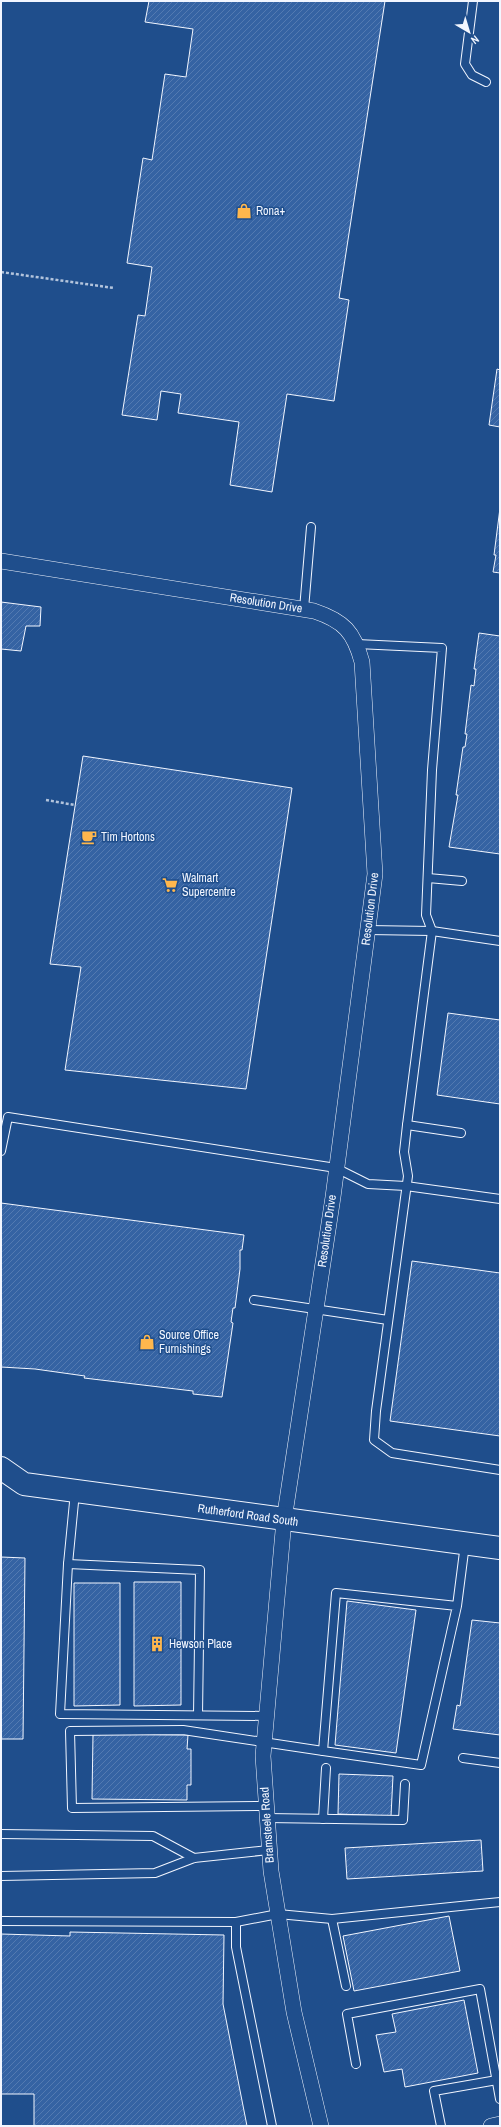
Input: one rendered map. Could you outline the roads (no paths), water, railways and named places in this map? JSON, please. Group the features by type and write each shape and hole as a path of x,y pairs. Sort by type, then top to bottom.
{"street":[{"name":"Resolution Drive","path":"1,561 304,609 332,617 347,628 357,644 362,662 376,874 316,1309 284,1520"},
{"name":"Rutherford Road South","path":"1,1468 24,1484 500,1548"},
{"path":"1,1488 24,1484"},
{"name":"Bramsteele Road","path":"284,1520 263,1756 266,1812 270,1872 294,2012 321,2126"},
{"path":"491,2126 500,2124"}],"lane":[{"path":"473,1 465,64 472,75 486,82"},
{"path":"304,609 311,527"},
{"path":"357,644 442,648 432,770 426,915 432,931 404,1152 408,1176 376,1411 374,1440 392,1453 500,1470"},
{"path":"428,878 462,881"},
{"path":"368,930 432,931 500,941"},
{"path":"1,1151 8,1117 336,1168 368,1184 406,1186 500,1199"},
{"path":"407,1125 461,1133"},
{"path":"254,1300 388,1320"},
{"path":"75,1491 68,1564 60,1714 267,1716"},
{"path":"405,1784 403,1820 323,1819 266,1812 72,1808 70,1731 176,1730 198,1732 264,1743 421,1765 457,1606 465,1543"},
{"path":"68,1564 200,1570 198,1715"},
{"path":"323,1751 336,1593 457,1606"},
{"path":"463,1758 500,1763"},
{"path":"323,1819 326,1768"},
{"path":"1,1834 153,1836 194,1858"},
{"path":"1,1876 154,1873 194,1858 269,1850"},
{"path":"1,1921 236,1922 278,1914 332,1919 500,1902"},
{"path":"332,1919 346,1986"},
{"path":"236,1922 236,1947 272,2126"},
{"path":"356,2064 347,2014 480,1989 500,2099"},
{"path":"441,2126 434,2091 497,2080"}],"place":[{"name":"Rona+","path":"244,211"},
{"name":"Tim Hortons","path":"89,837"},
{"name":"Walmart Supercentre","path":"170,885"},
{"name":"Source Office Furnishings","path":"147,1342"},
{"name":"Hewson Place","path":"157,1644"}]}
